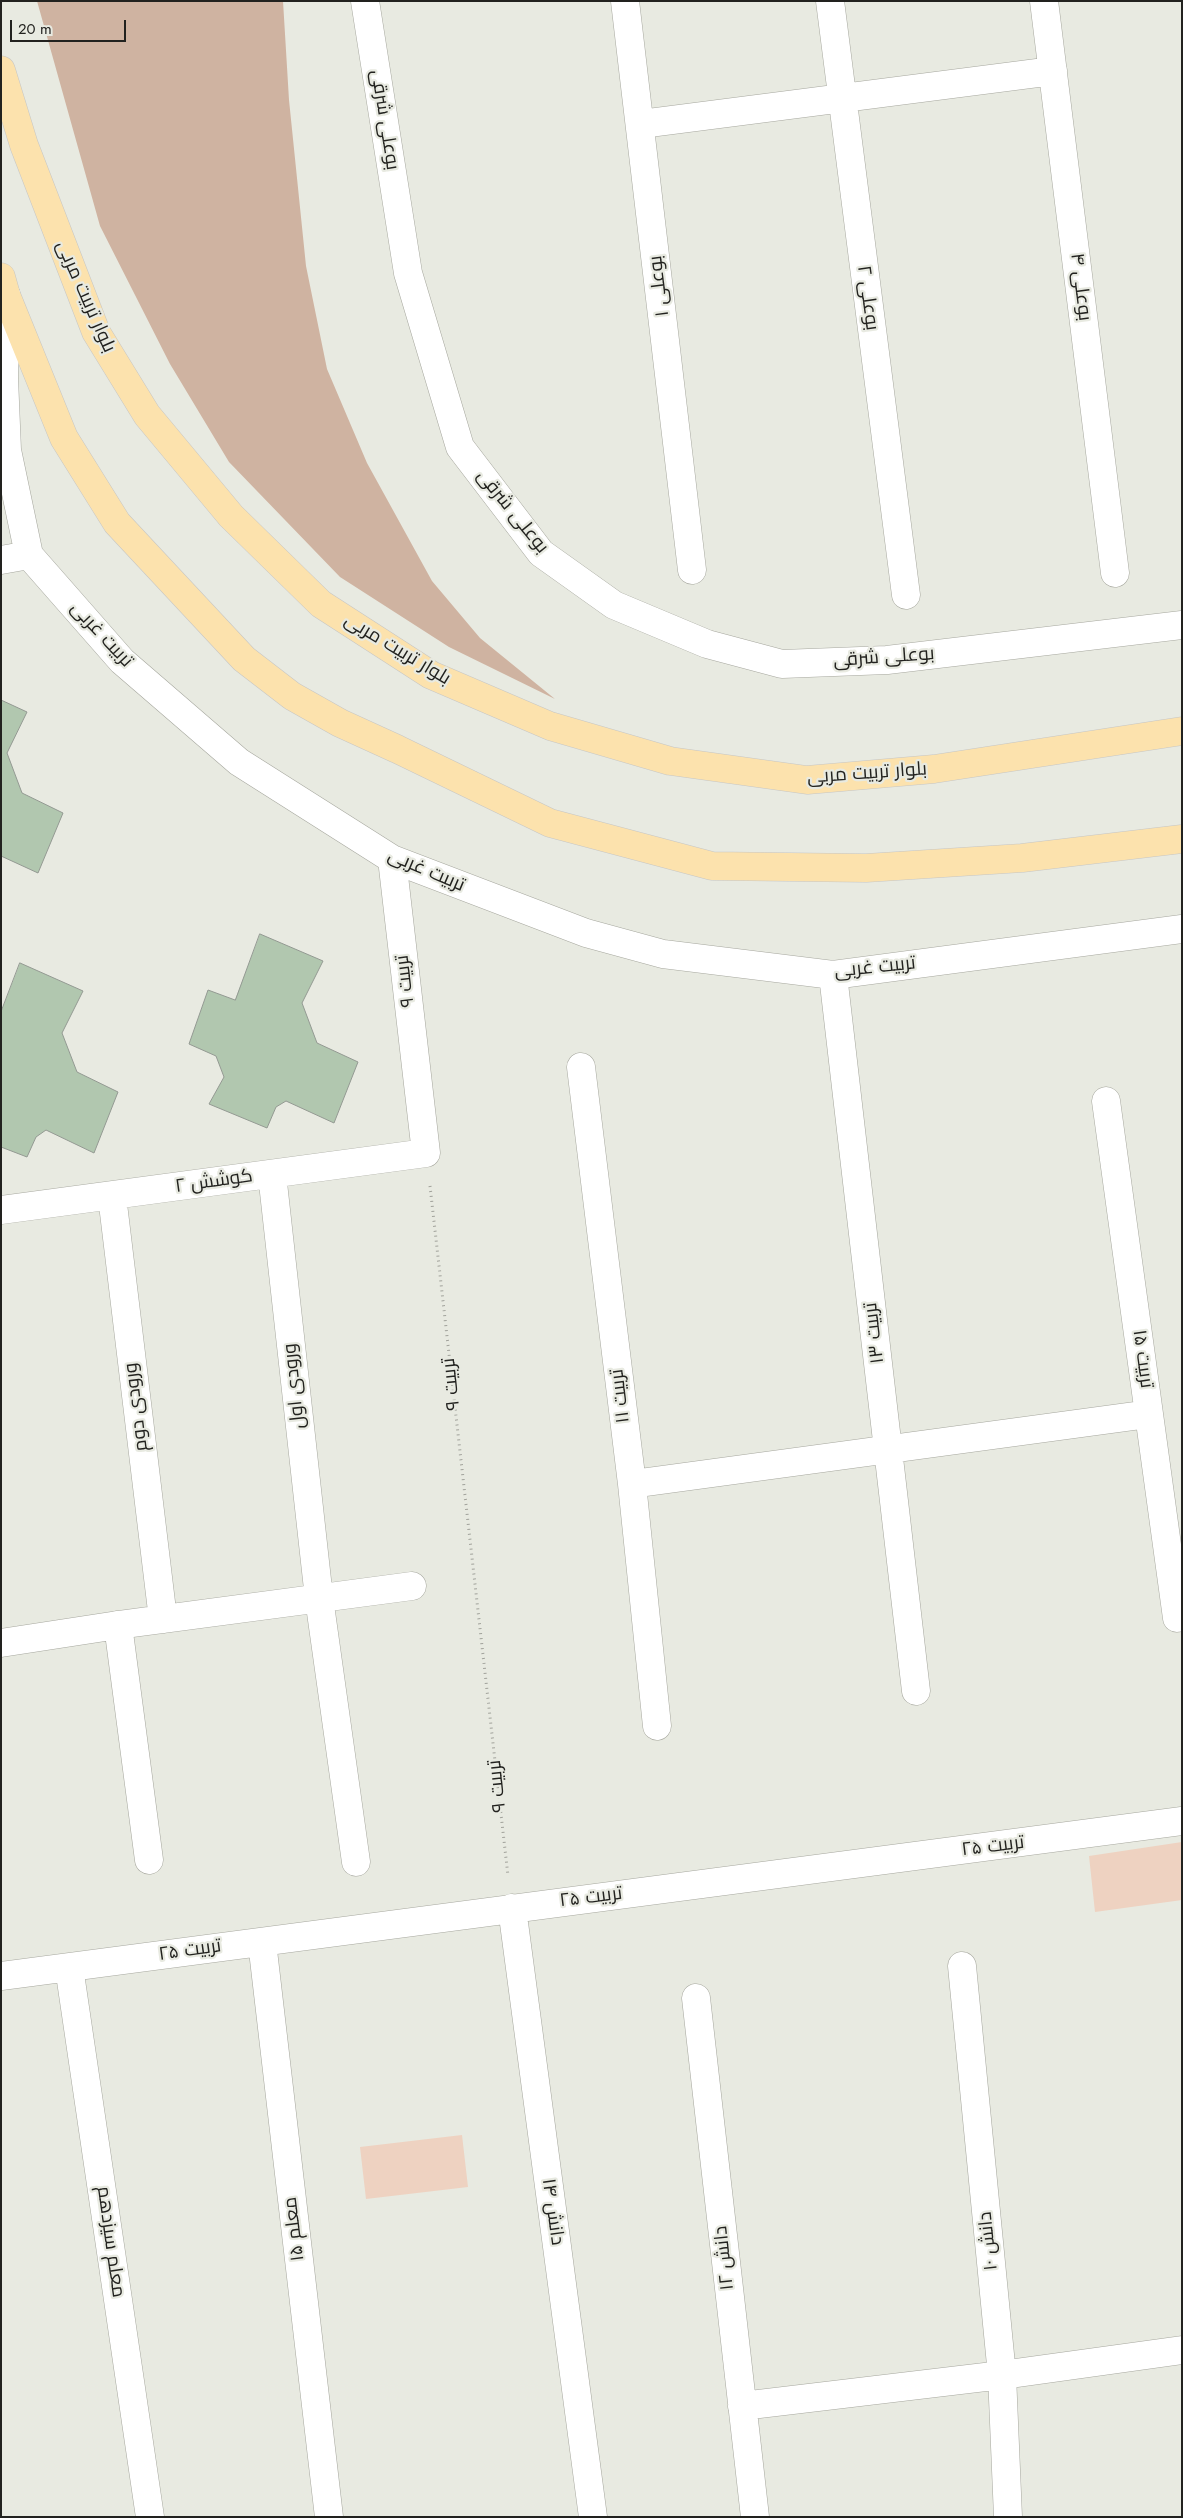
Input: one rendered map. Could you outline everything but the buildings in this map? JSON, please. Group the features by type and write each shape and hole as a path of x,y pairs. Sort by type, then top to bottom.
{"main road":[{"name":"بلوار تربیت مربی","path":"1,70 27,154 96,332 146,415 231,516 321,604 431,675 550,726 670,761 807,780 934,769 1182,731"},
{"path":"4,286 64,438 117,523 244,659 292,696 340,723 550,823 712,866 866,868 1022,858 1182,839"}],"street":[{"name":"بوعلی شرقی","path":"365,1 408,273 460,448 541,553 614,605 707,644 782,664 887,660 1182,625"},
{"name":"بوعلی ۱","path":"625,1 641,124 692,570"},
{"name":"بوعلی ۲","path":"830,1 841,99 906,595"},
{"name":"بوعلی ۴","path":"1044,1 1115,573"},
{"path":"641,124 1052,71"},
{"name":"تربیت غربی","path":"4,286 4,378 7,450 29,555 122,661 239,762 392,859 586,933 653,952 833,975 1182,929"},
{"path":"1,560 29,555"},
{"name":"تربیت ۹","path":"392,859 426,1153"},
{"name":"تربیت ۱۳","path":"833,975 916,1691"},
{"name":"تربیت ۱۱","path":"581,1068 632,1484 657,1726"},
{"name":"تربیت ۱۵","path":"1106,1101 1177,1618"},
{"name":"کوشش ۲","path":"1,1210 426,1153"},
{"name":"ورودی اول","path":"272,1174 319,1598 356,1862"},
{"name":"ورودی دوم","path":"112,1196 163,1619"},
{"path":"632,1484 1149,1414"},
{"path":"1,1643 118,1625 412,1586"},
{"path":"118,1625 149,1860"},
{"name":"تربیت ۲۵","path":"1,1976 1182,1821"},
{"name":"دانش ۱۴","path":"512,1908 593,2517"},
{"name":"معلم ۱۵","path":"262,1942 329,2517"},
{"name":"دانش ۱۰","path":"962,1966 1002,2375 1008,2517"},
{"name":"معلم سیزدهم","path":"69,1967 150,2517"},
{"name":"دانش ۱۲","path":"696,1998 754,2517"},
{"path":"742,2406 1002,2375 1182,2350"}],"path":[{"name":"تربیت ۹","path":"426,1153 512,1908"}],"shaded area":[{"path":"37,1 283,1 289,100 306,266 327,369 367,463 432,581 480,638 555,699 449,647 340,577 229,462 170,364 100,226"},
{"path":"1182,1842 1182,1900 1095,1912 1089,1856"},
{"path":"462,2135 468,2187 366,2199 360,2147"}]}
